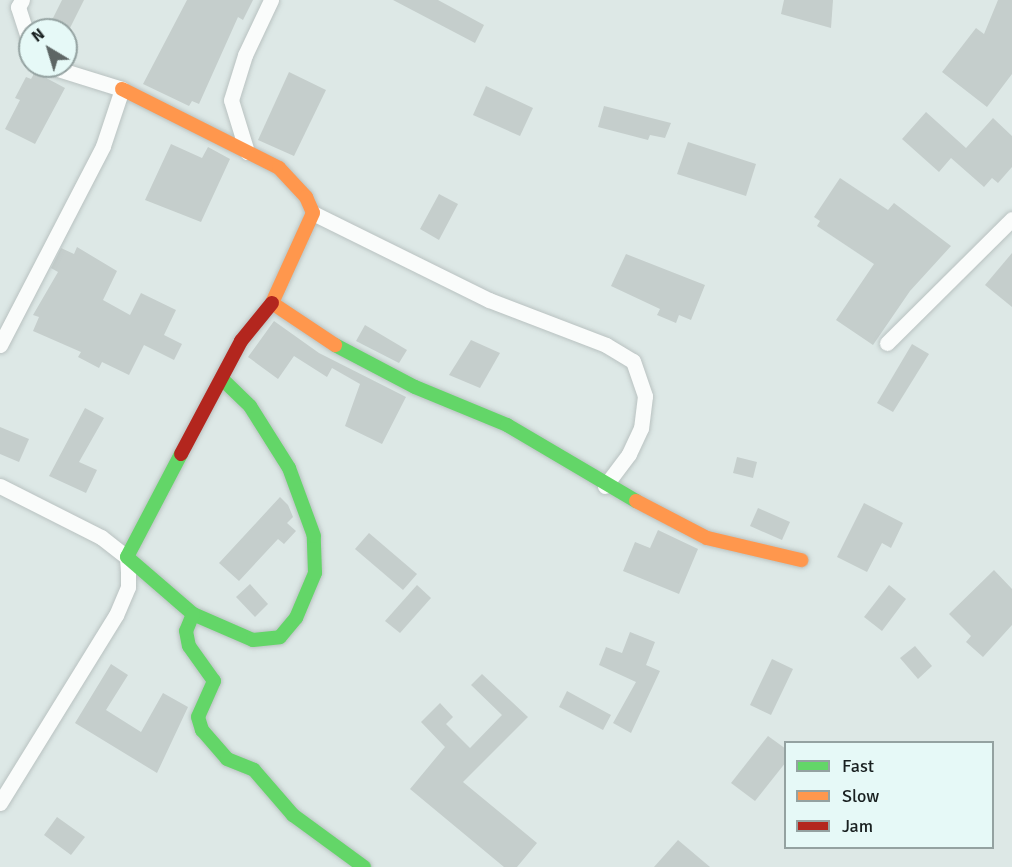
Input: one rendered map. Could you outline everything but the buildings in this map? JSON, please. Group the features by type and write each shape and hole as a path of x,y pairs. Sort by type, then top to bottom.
{"street":[{"path":"21,18 18,7 22,0"},
{"path":"247,152 231,100 244,55 271,0"},
{"path":"78,75 122,89 279,168 306,197 313,213 489,300 606,345 633,361 645,396 641,428 629,454 605,486"},
{"path":"0,345 103,146 122,89"},
{"path":"0,803 116,615 128,587 126,557 241,341 272,303 313,213"},
{"path":"887,343 1012,219"},
{"path":"272,303 316,335 415,387 507,425 605,486 707,538 801,560"},
{"path":"0,486 101,537 193,614 253,640 280,637 297,618 315,573 314,536 289,468 250,406 222,379"},
{"path":"193,614 186,631 189,646 214,681 211,696 198,717 202,730 227,759 254,770 293,814 364,867"}],"traffic: fast":[{"path":"335,345 415,387 507,425 636,501"},
{"path":"181,454 127,557 193,614 253,640 280,637 296,618 315,573 314,536 289,468 250,406 222,379"},
{"path":"193,614 186,631 189,646 214,681 198,717 202,730 227,759 254,770 293,815 364,867"}],"traffic: slow":[{"path":"122,89 279,168 306,197 313,213 272,303 335,345"},
{"path":"636,501 707,538 801,560"}],"traffic: jam":[{"path":"181,454 241,341 272,303"}]}
